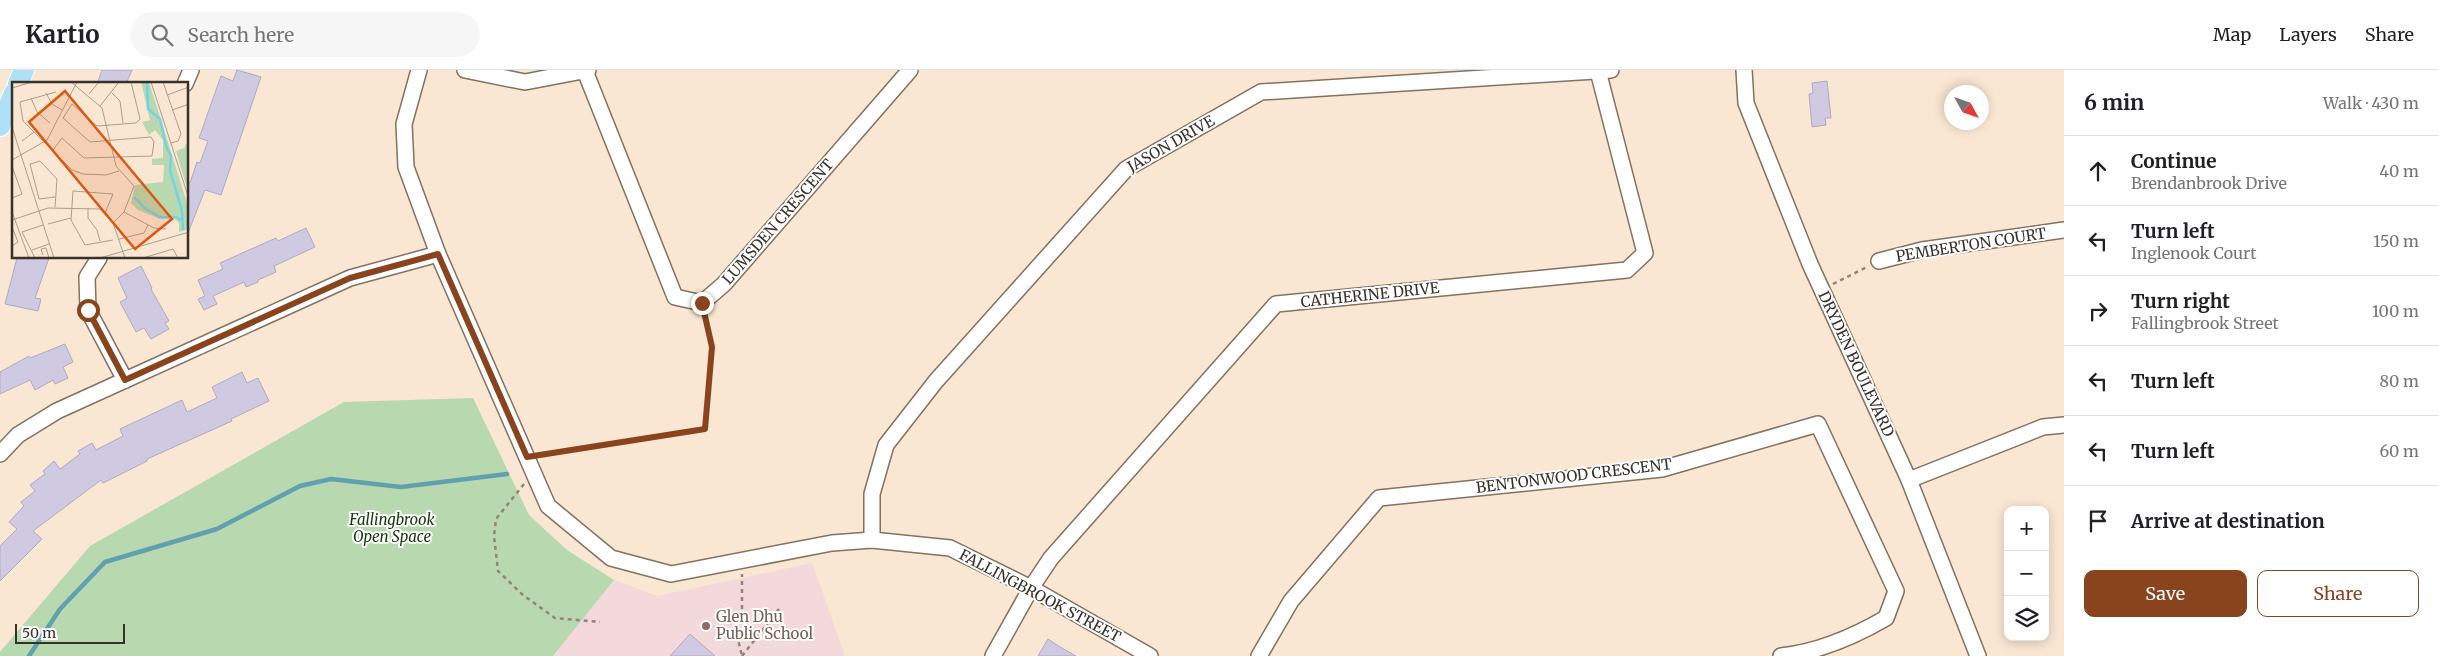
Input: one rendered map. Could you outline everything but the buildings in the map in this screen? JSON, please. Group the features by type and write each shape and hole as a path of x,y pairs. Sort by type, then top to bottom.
{"main road":[{"path":"19,82 24,70"},
{"path":"0,126 12,98"}],"street":[{"path":"186,82 191,70"},
{"name":"FALLINGBROOK STREET","path":"419,70 404,124 406,168 438,254 548,506 611,558 671,574 832,543 872,540 950,548 1031,588 1150,656"},
{"path":"465,70 525,82 586,70 675,296 702,303"},
{"name":"LUMSDEN CRESCENT","path":"702,303 724,284 910,70"},
{"name":"DRYDEN BOULEVARD","path":"1744,70 1746,102 1822,290 1909,480 1978,656"},
{"name":"JASON DRIVE","path":"872,540 872,494 886,445 936,381 1126,169 1261,92 1604,71"},
{"name":"CATHERINE DRIVE","path":"1031,588 1051,558 1276,304 1627,270 1645,253 1604,71"},
{"name":"PEMBERTON COURT","path":"1879,261 1922,250 2064,230"},
{"path":"0,454 18,435 57,411 350,278 438,254"},
{"path":"98,259 88,277 88,310 125,380"},
{"name":"BENTONWOOD CRESCENT","path":"1258,656 1291,601 1379,498 1662,469 1818,424 1896,591 1886,618 1856,636 1792,655 1781,656"},
{"path":"1909,480 2043,427 2064,425"},
{"path":"993,656 1031,588"}],"path":[{"path":"1822,290 1879,261"},
{"path":"527,457 705,429 712,347 702,303"},
{"path":"533,471 496,520 494,536 498,571 523,595 555,618 600,622"},
{"path":"742,560 742,617"},
{"path":"734,619 742,656 779,609"}],"shaded area":[{"name":"Glen Dhu Public School","path":"812,563 845,656 553,656 614,580 657,596"}],"green space":[{"name":"Fallingbrook Open Space","path":"473,398 529,515 567,550 614,580 553,656 0,656 0,652 90,546 344,402"}],"waterway":[{"path":"29,656 60,609 105,562 217,529 300,486 331,479 401,487 507,474"}],"place":[{"name":"Glen Dhu Public School","path":"706,626"}],"route":[{"path":"88,310 125,380 350,278 438,254 527,457 705,429 712,347 702,303"}]}
